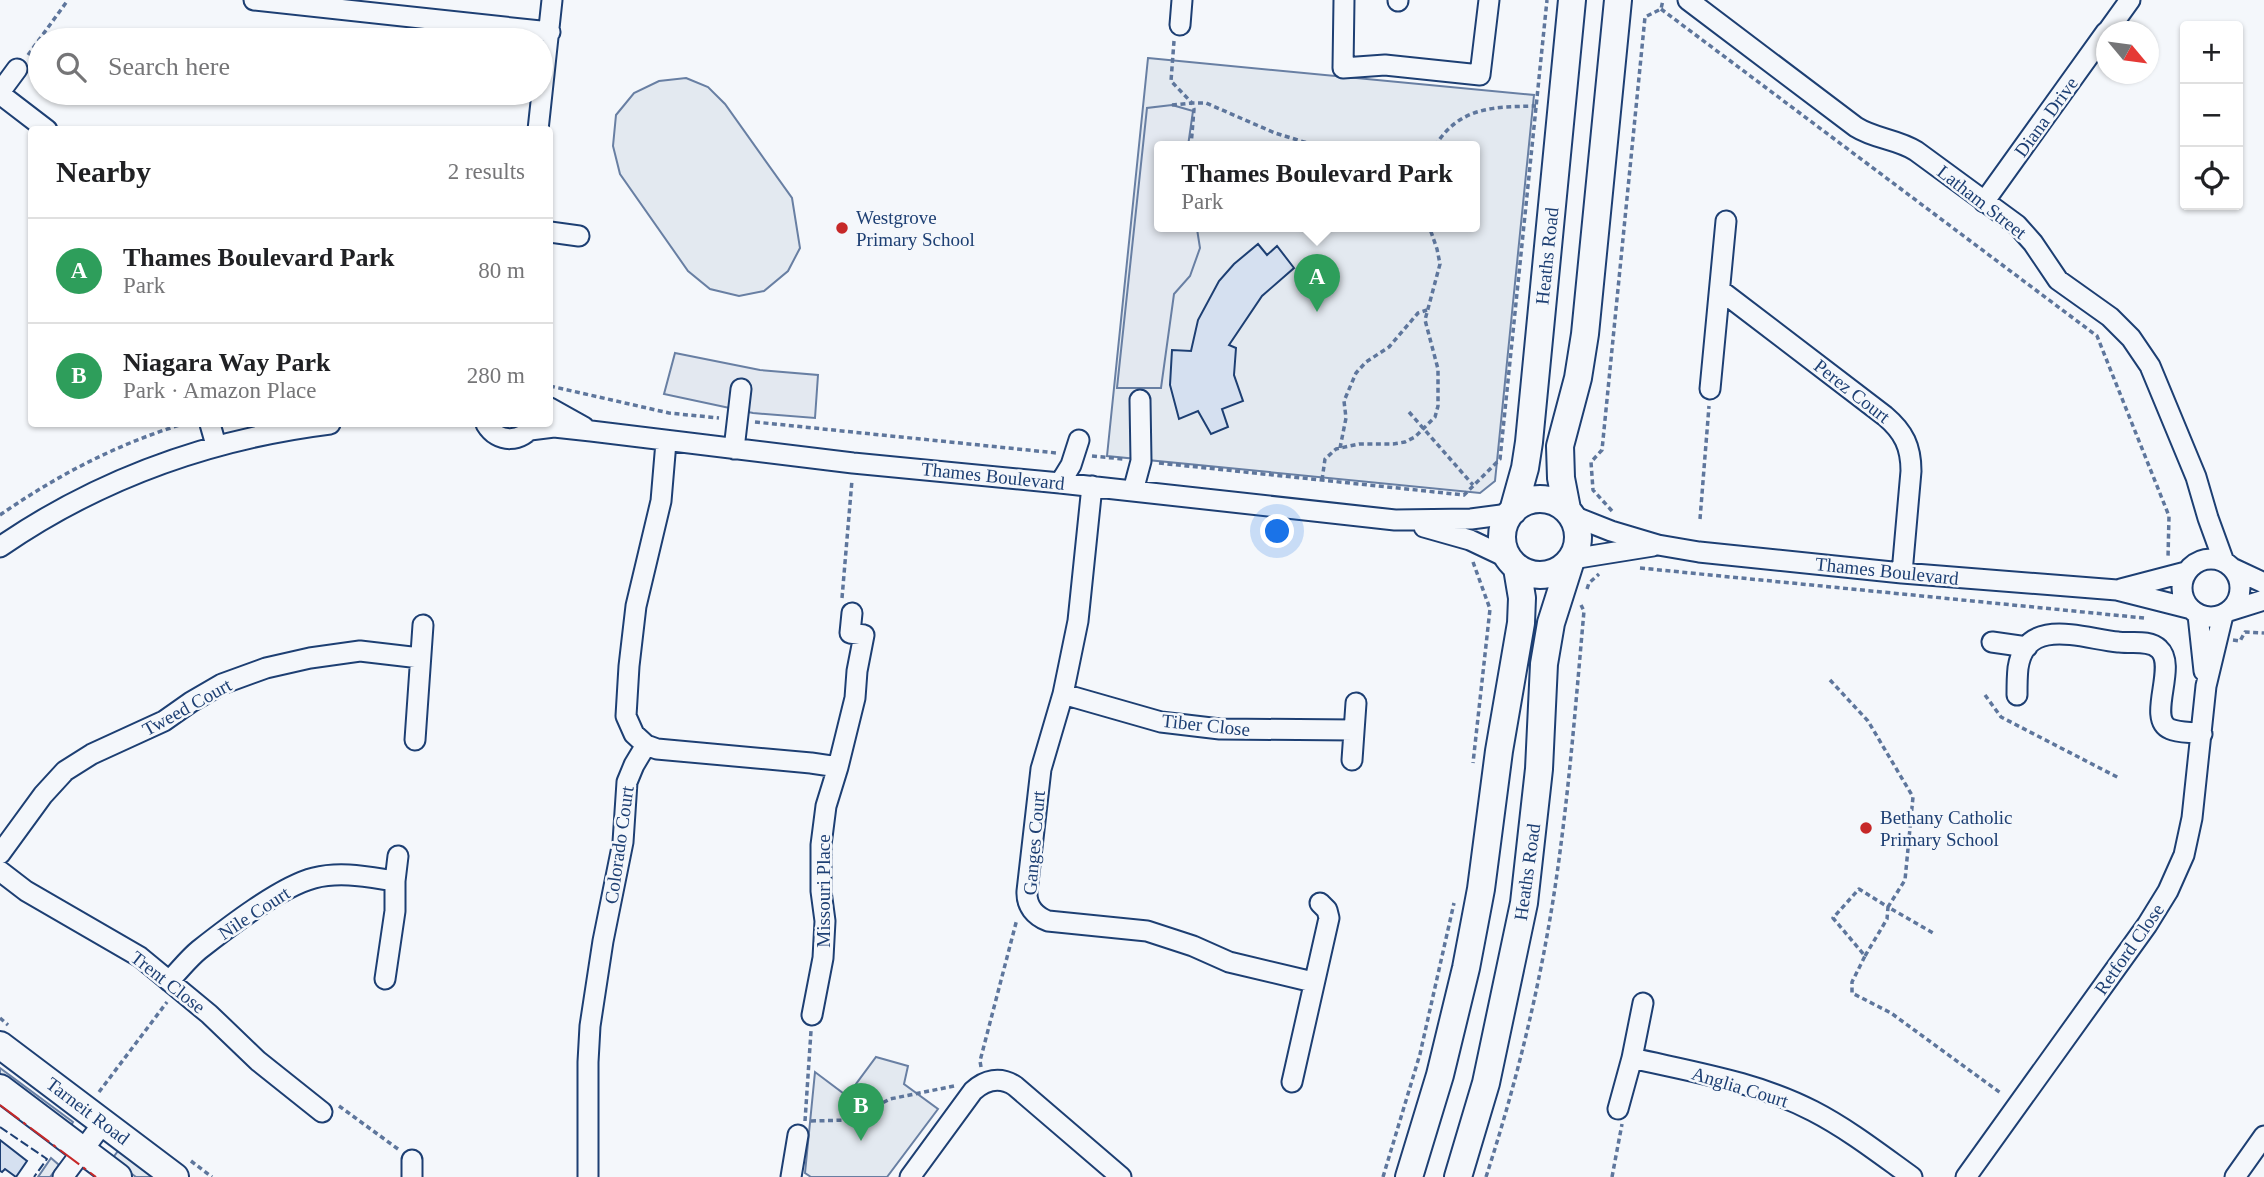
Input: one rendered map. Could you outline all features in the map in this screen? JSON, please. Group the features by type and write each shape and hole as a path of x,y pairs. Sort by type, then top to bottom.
{"main road":[{"name":"Heaths Road","path":"1511,513 1525,468 1529,442 1572,0"},
{"path":"1512,563 1528,574 1552,575 1571,561 1577,549 1577,526 1570,512 1561,478 1560,446 1578,378 1586,334 1620,3"},
{"path":"1409,1177 1443,1061 1466,968 1481,890 1499,751 1521,623 1522,598 1502,538 1503,528 1511,513 1522,504 1533,500 1545,499 1570,512"},
{"name":"Heaths Road","path":"1458,1177 1486,1083 1524,903 1539,769 1544,664 1551,623 1571,561"},
{"name":"Tarneit Road","path":"0,1045 175,1177"},
{"name":"Tarneit Road","path":"0,1088 118,1177"}],"street":[{"path":"254,0 513,28"},
{"path":"550,28 552,0"},
{"path":"1180,25 1182,0"},
{"path":"1344,0 1343,68 1385,65 1480,75 1489,0"},
{"name":"Latham Street","path":"1688,0 1856,127 1870,135 1906,144 2017,225 2058,280 2110,317 2132,338 2150,366 2196,477 2208,519 2228,565"},
{"name":"Diana Drive","path":"2115,21 2130,0"},
{"name":"Diana Drive","path":"1984,202 2096,47"},
{"path":"17,69 0,93 42,126"},
{"path":"538,126 541,105"},
{"path":"1710,389 1726,221"},
{"path":"553,233 579,236"},
{"name":"Perez Court","path":"1720,290 1885,416 1903,435 1911,456 1911,471 1902,573"},
{"path":"734,449 741,389"},
{"path":"1133,491 1142,461 1140,401"},
{"name":"Thames Boulevard","path":"553,410 591,431"},
{"path":"211,427 216,445"},
{"path":"0,547 33,524 98,489 164,461 270,432 308,427"},
{"name":"Thames Boulevard","path":"486,427 508,439 516,438 532,427 591,431 853,463 1092,486 1395,520 1471,519 1511,513"},
{"path":"666,442 660,501 636,606 627,690 626,716 635,734 646,746 657,749 838,767"},
{"path":"1060,483 1071,465 1077,447"},
{"name":"Ganges Court","path":"1092,486 1078,621 1063,694 1041,769 1027,891 1028,904 1048,921 1147,932 1193,946 1229,962 1313,982"},
{"name":"Thames Boulevard","path":"1570,512 1611,531 1658,545 1699,552 1902,573 2117,590 2193,611"},
{"path":"2208,519 2182,571 2183,599 2193,611 2207,618 2264,600"},
{"name":"Thames Boulevard","path":"1395,520 1470,540 1512,563"},
{"name":"Thames Boulevard","path":"1571,561 1658,545"},
{"path":"2182,571 2203,560 2213,559 2264,583"},
{"path":"2226,613 2236,603 2240,594 2238,579 2228,565"},
{"name":"Thames Boulevard","path":"2117,590 2182,571"},
{"name":"Retford Close","path":"2193,611 2206,686"},
{"path":"849,633 852,612"},
{"name":"Retford Close","path":"1966,1177 2147,925 2168,891 2183,855 2192,818 2206,686 2217,636 2226,613"},
{"path":"413,741 423,625"},
{"name":"Missouri Place","path":"814,1019 823,958 825,921 821,891 821,845 826,806 855,698 864,635 849,633"},
{"path":"2017,695 2018,667 2027,647 2042,636 2069,633 2117,642 2149,643 2165,656 2162,721 2169,729 2202,734"},
{"path":"1992,642 2027,647"},
{"name":"Tweed Court","path":"0,854 43,795 65,771 92,754 164,721 222,684 266,668 360,651 420,658"},
{"name":"Tiber Close","path":"1063,694 1161,722 1220,729 1354,730"},
{"path":"1352,760 1356,703"},
{"name":"Colorado Court","path":"588,1177 587,1075 590,1026 603,941 623,842 627,782 646,746"},
{"path":"386,980 395,911 398,856"},
{"name":"Trent Close","path":"0,871 26,891 140,957 209,1014 258,1061 325,1113"},
{"name":"Nile Court","path":"173,985 198,951 282,892 313,878 350,874 395,881"},
{"path":"1292,1083 1313,982 1334,925 1328,910 1320,903"},
{"path":"1618,1109 1643,1003"},
{"name":"Anglia Court","path":"1632,1058 1742,1084 1776,1095 1813,1111 1850,1133 1912,1177"},
{"path":"910,1177 969,1095 983,1083 998,1080 1011,1083 1121,1177"},
{"path":"63,1177 103,1123"},
{"path":"791,1177 802,1128"},
{"path":"2235,1177 2264,1136"}],"path":[{"path":"47,28 68,0"},
{"path":"553,387 669,413 1077,447 1142,461 1464,495 1500,459 1547,0"},
{"path":"1661,9 1662,0"},
{"path":"1612,511 1593,490 1591,462 1602,450 1646,17 1661,9"},
{"path":"1661,9 2097,336 2169,516 2182,571"},
{"path":"1180,25 1172,48 1171,81 1194,108 1191,141"},
{"path":"17,69 28,54"},
{"path":"1172,105 1206,103 1275,133 1301,141"},
{"path":"1439,141 1454,123 1469,114 1488,108 1536,106"},
{"path":"1322,480 1325,459 1336,449 1359,444 1405,442 1435,417 1439,388 1438,369 1425,320 1440,264 1431,232"},
{"path":"1340,449 1346,418 1344,401 1356,373 1366,362 1389,348 1418,313 1427,310"},
{"path":"1700,519 1710,389"},
{"path":"1409,412 1473,485"},
{"path":"0,515 47,484 100,455 175,427"},
{"path":"849,633 842,618 842,578 852,477"},
{"path":"1471,553 1490,609 1472,775"},
{"path":"1577,613 1589,583 1609,567"},
{"path":"1638,568 2165,620 2165,602"},
{"path":"2217,636 2240,641 2245,632 2264,633"},
{"path":"1830,680 1868,721 1913,797 1905,880 1888,907 1887,919 1852,982 1852,993 1891,1013 2002,1094"},
{"path":"1986,695 2001,717 2119,778"},
{"path":"1865,956 1833,918 1859,889 1935,934"},
{"path":"1383,1177 1420,1054 1455,897"},
{"path":"983,1083 980,1060 1015,921 1031,909"},
{"path":"99,1092 173,985"},
{"path":"814,1019 802,1128 850,1120 890,1099 957,1085"},
{"path":"1612,1177 1623,1112 1618,1109"},
{"path":"325,1113 413,1173"}],"shaded area":[{"path":"1148,58 1534,95 1495,481 1480,493 1107,456"},
{"path":"686,78 708,87 725,104 792,198 800,248 788,271 764,291 739,296 710,289 688,271 620,174 613,146 616,115 634,93 659,81"},
{"path":"1172,105 1193,111 1189,141 1154,141 1154,232 1197,232 1200,248 1190,276 1174,294 1161,388 1117,388 1147,108"},
{"path":"675,353 760,370 818,375 815,418 753,413 664,394"},
{"path":"876,1057 908,1066 904,1084 938,1109 887,1177 811,1177 805,1173 815,1072 847,1096"},
{"path":"0,1068 73,1122 70,1127 0,1075"},
{"path":"121,1147 160,1177 136,1177 112,1159"},
{"path":"51,1158 59,1165 50,1177 38,1177"}],"building":[{"path":"1258,244 1267,255 1277,246 1294,268 1262,296 1229,345 1236,348 1234,375 1243,401 1222,409 1228,427 1211,434 1198,411 1179,419 1170,385 1172,350 1191,351 1198,320 1219,281"},
{"path":"0,1140 27,1161 16,1177 5,1169 0,1171"}],"fence":[{"path":"0,1127 47,1159 34,1177"}],"power":[{"path":"0,1105 96,1177"}],"place":[{"name":"Westgrove Primary School","path":"842,228"},
{"name":"Thames Boulevard Park","path":"1317,312"},
{"name":"Bethany Catholic Primary School","path":"1866,828"},
{"name":"Niagara Way Park","path":"861,1141"}]}
